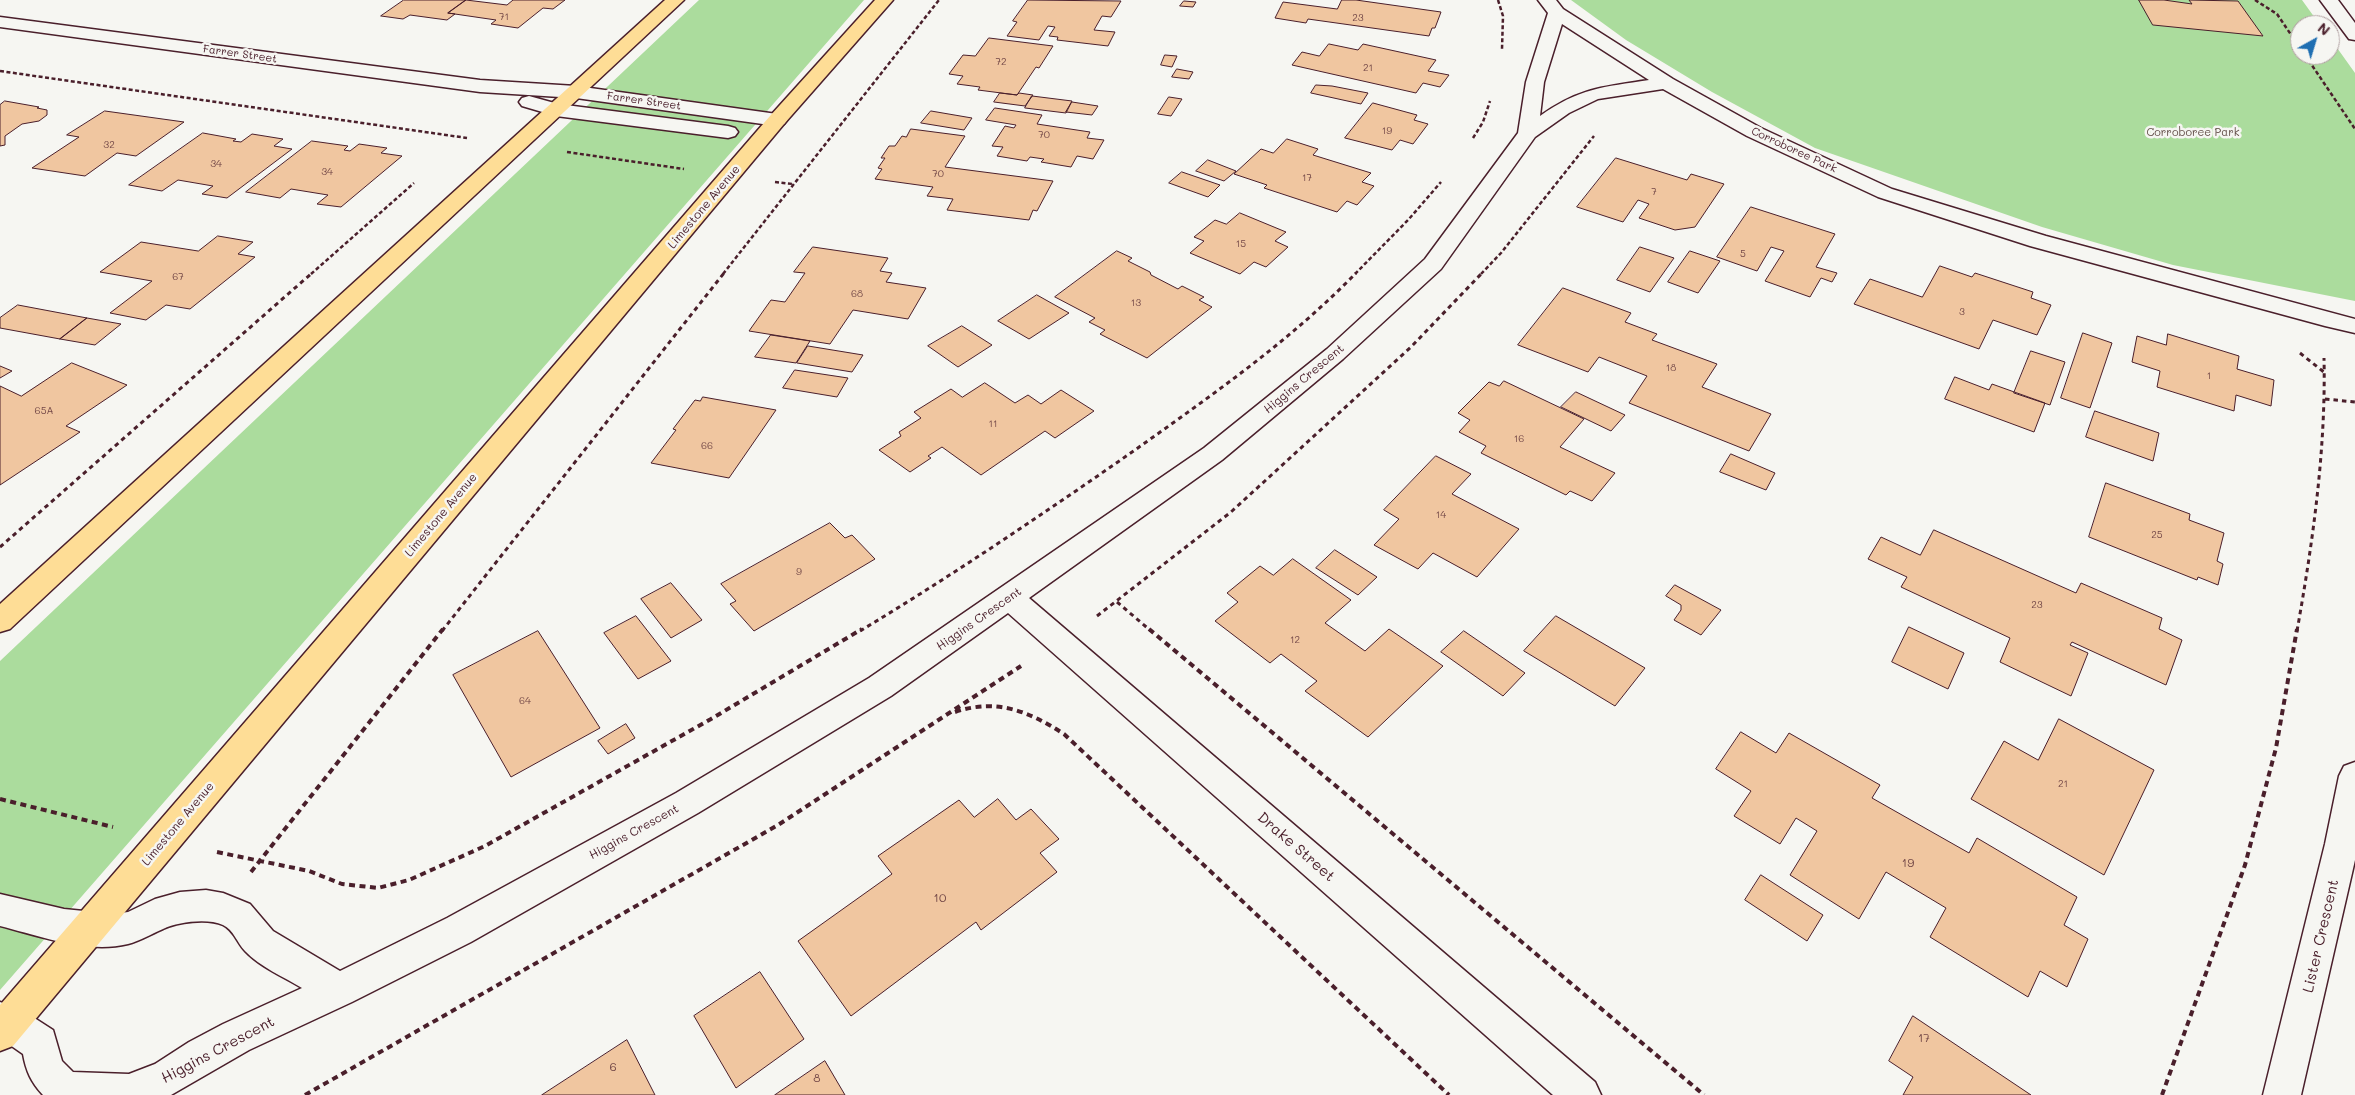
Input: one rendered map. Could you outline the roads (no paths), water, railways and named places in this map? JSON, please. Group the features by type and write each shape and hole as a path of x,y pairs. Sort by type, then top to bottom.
{"main road":[{"path":"0,621 676,0"},
{"name":"Limestone Avenue","path":"3,1025 88,929 771,129 884,0"}],"street":[{"path":"2330,0 2355,35"},
{"name":"Corroboree Park","path":"1552,6 1666,83 1754,132 1885,193 2038,241 2324,320 2355,326"},
{"name":"Higgins Crescent","path":"1528,133 1535,82 1552,6"},
{"name":"Farrer Street","path":"0,22 480,86 576,92 771,129"},
{"name":"Higgins Crescent","path":"3,1025 40,1043 45,1070 63,1089 79,1092 129,1093 167,1078 202,1055 236,1037 340,990 459,930 686,803 880,687 1010,598 1213,454 1335,354 1433,264 1528,133 1562,108 1593,94 1666,83"},
{"name":"Farrer Street","path":"480,86 556,110 771,129"},
{"name":"Drake Street","path":"1010,598 1582,1095"},
{"name":"Lister Crescent","path":"2282,1095 2342,844 2355,776"},
{"path":"0,910 88,929 127,929 154,916 182,908 206,907 222,909 236,915 247,923 258,942 340,990"}]}
